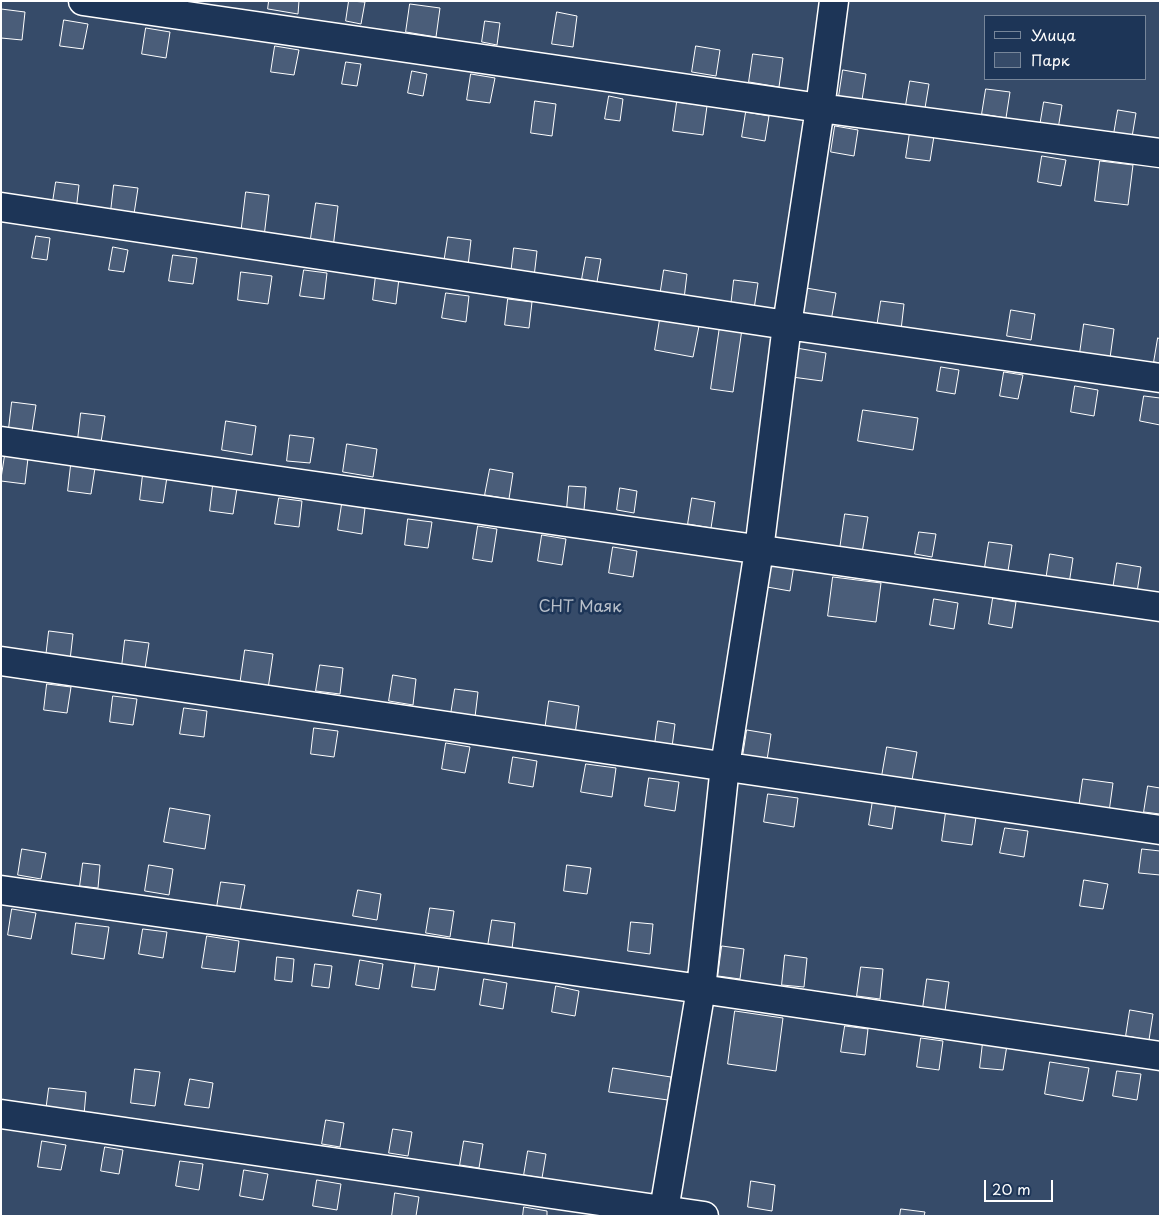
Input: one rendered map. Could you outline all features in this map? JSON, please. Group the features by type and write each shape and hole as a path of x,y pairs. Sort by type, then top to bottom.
{"street":[{"path":"83,1 820,108 1160,153"},
{"path":"663,1213 702,989 725,766 760,550 787,325 820,108 834,1"},
{"path":"1,207 787,325 1160,378"},
{"path":"1,441 1160,607"},
{"path":"1,661 1160,830"},
{"path":"1,890 1160,1056"},
{"path":"1,1114 663,1213 704,1216"}],"green space":[{"name":"СНТ Маяк","path":"1,1 1160,1 1160,1216 1,1216"}],"building":[{"path":"269,1 299,1 298,14 268,9"},
{"path":"349,1 365,2 361,24 346,21"},
{"path":"410,4 440,8 436,37 406,32"},
{"path":"1,9 25,12 22,40 1,38"},
{"path":"557,12 577,16 573,47 552,44"},
{"path":"64,20 88,24 83,49 60,46"},
{"path":"485,21 500,23 497,45 482,42"},
{"path":"146,28 170,32 166,58 142,54"},
{"path":"275,46 299,50 294,75 271,72"},
{"path":"696,46 720,50 716,76 692,72"},
{"path":"753,54 783,58 779,87 749,82"},
{"path":"346,62 361,64 357,86 342,84"},
{"path":"843,70 866,74 862,100 839,96"},
{"path":"412,71 427,74 423,96 408,93"},
{"path":"471,74 495,78 490,103 467,100"},
{"path":"910,81 929,84 925,108 906,105"},
{"path":"986,89 1010,92 1006,118 982,114"},
{"path":"609,96 623,99 620,121 605,119"},
{"path":"535,101 556,104 552,136 531,133"},
{"path":"677,102 707,106 703,135 673,131"},
{"path":"1044,102 1062,105 1058,129 1040,126"},
{"path":"1118,110 1136,113 1132,137 1114,134"},
{"path":"746,112 769,116 765,141 742,137"},
{"path":"835,126 858,130 854,156 831,152"},
{"path":"910,132 934,136 930,161 906,158"},
{"path":"1042,156 1066,160 1061,186 1038,182"},
{"path":"1100,161 1133,165 1128,205 1095,201"},
{"path":"56,182 79,185 76,211 52,208"},
{"path":"114,185 138,188 134,214 111,211"},
{"path":"246,192 269,195 264,237 241,234"},
{"path":"316,203 338,206 333,248 310,245"},
{"path":"36,236 50,238 47,260 32,258"},
{"path":"448,237 471,240 468,266 444,263"},
{"path":"113,247 128,250 124,272 109,270"},
{"path":"514,248 537,251 534,277 511,274"},
{"path":"173,255 197,258 193,284 169,281"},
{"path":"586,257 601,259 597,282 582,279"},
{"path":"304,270 327,273 324,299 300,296"},
{"path":"664,270 687,274 684,299 660,296"},
{"path":"241,272 272,276 268,304 238,300"},
{"path":"376,275 399,278 396,304 373,300"},
{"path":"734,280 758,283 754,309 731,306"},
{"path":"806,288 836,293 831,321 801,317"},
{"path":"446,293 469,296 466,322 442,318"},
{"path":"508,299 532,302 529,328 505,325"},
{"path":"881,301 904,304 901,330 877,327"},
{"path":"1011,310 1035,314 1031,340 1007,336"},
{"path":"660,319 699,326 693,357 655,350"},
{"path":"1084,324 1114,329 1110,358 1080,353"},
{"path":"720,326 742,329 733,392 711,389"},
{"path":"1158,338 1160,339 1160,363 1154,362"},
{"path":"796,348 826,353 822,381 792,377"},
{"path":"941,367 959,370 955,394 937,391"},
{"path":"1004,372 1023,375 1018,399 1000,396"},
{"path":"1075,386 1098,390 1094,416 1071,412"},
{"path":"1144,396 1160,398 1160,425 1140,421"},
{"path":"12,402 36,405 32,431 9,428"},
{"path":"863,410 918,418 913,450 858,441"},
{"path":"81,413 105,416 101,442 78,439"},
{"path":"226,421 256,426 252,455 222,450"},
{"path":"290,435 314,438 310,463 287,461"},
{"path":"347,444 377,449 373,477 343,472"},
{"path":"5,455 28,458 25,484 1,481"},
{"path":"71,465 95,468 91,494 68,491"},
{"path":"490,469 513,473 509,499 485,495"},
{"path":"143,474 167,477 163,503 140,500"},
{"path":"213,485 237,488 233,514 210,511"},
{"path":"569,486 586,487 584,510 567,509"},
{"path":"620,488 637,491 634,513 617,510"},
{"path":"279,498 302,501 299,527 275,524"},
{"path":"692,498 715,502 711,528 688,524"},
{"path":"342,504 365,508 362,534 338,530"},
{"path":"845,514 868,517 862,553 840,549"},
{"path":"408,519 432,522 428,548 405,545"},
{"path":"478,526 497,529 492,562 473,559"},
{"path":"919,532 936,534 932,557 915,554"},
{"path":"542,535 566,539 562,565 538,561"},
{"path":"989,542 1012,545 1008,571 985,567"},
{"path":"613,547 637,551 633,577 609,573"},
{"path":"1050,554 1073,558 1069,584 1046,580"},
{"path":"771,562 794,565 790,591 767,587"},
{"path":"1117,563 1141,567 1137,592 1113,589"},
{"path":"833,577 881,583 876,622 828,616"},
{"path":"993,598 1016,602 1012,628 989,624"},
{"path":"934,599 958,603 954,629 930,625"},
{"path":"49,631 73,634 70,660 46,657"},
{"path":"125,640 149,643 145,669 122,666"},
{"path":"245,650 273,654 268,689 240,685"},
{"path":"320,665 343,668 340,694 316,691"},
{"path":"393,675 416,679 413,705 389,701"},
{"path":"47,684 71,687 67,713 44,710"},
{"path":"455,689 478,692 475,717 451,714"},
{"path":"113,696 137,699 133,725 110,722"},
{"path":"549,701 579,706 575,734 545,730"},
{"path":"184,708 207,711 204,737 180,734"},
{"path":"658,721 675,724 672,747 655,744"},
{"path":"314,728 338,731 334,757 311,754"},
{"path":"747,730 771,734 767,760 743,756"},
{"path":"446,743 470,747 465,773 442,769"},
{"path":"887,747 917,752 912,780 882,776"},
{"path":"513,757 537,761 533,787 509,783"},
{"path":"586,764 616,768 612,797 581,792"},
{"path":"649,778 679,782 675,811 645,806"},
{"path":"1083,779 1113,783 1109,812 1079,807"},
{"path":"1148,786 1160,788 1160,814 1144,812"},
{"path":"768,794 798,798 794,827 764,822"},
{"path":"873,800 896,803 892,829 869,825"},
{"path":"170,808 210,815 205,849 164,842"},
{"path":"946,812 976,817 972,845 942,841"},
{"path":"1005,828 1028,831 1024,857 1000,853"},
{"path":"22,849 46,853 41,879 18,875"},
{"path":"1142,849 1160,851 1160,875 1139,873"},
{"path":"83,863 100,865 98,888 80,886"},
{"path":"149,865 173,869 169,895 145,891"},
{"path":"567,865 591,868 587,894 564,891"},
{"path":"1084,880 1108,884 1103,909 1080,906"},
{"path":"221,882 245,885 240,911 217,907"},
{"path":"358,890 381,894 377,920 353,916"},
{"path":"430,908 454,911 450,937 426,933"},
{"path":"12,909 36,913 31,939 8,935"},
{"path":"492,920 515,923 512,949 488,946"},
{"path":"631,922 653,924 650,954 628,951"},
{"path":"76,923 109,927 104,959 72,954"},
{"path":"143,929 167,932 163,958 139,954"},
{"path":"207,936 239,941 235,972 202,968"},
{"path":"722,946 744,949 740,979 718,976"},
{"path":"785,955 807,958 804,987 782,985"},
{"path":"277,957 294,959 292,982 275,980"},
{"path":"360,960 383,964 379,989 356,985"},
{"path":"416,961 439,965 435,990 412,987"},
{"path":"315,964 332,966 329,988 312,986"},
{"path":"861,967 883,969 880,999 857,996"},
{"path":"484,979 507,983 503,1009 480,1005"},
{"path":"927,979 949,982 945,1011 923,1008"},
{"path":"556,986 579,991 575,1016 552,1012"},
{"path":"1130,1010 1153,1014 1149,1040 1126,1036"},
{"path":"735,1011 783,1018 776,1071 728,1064"},
{"path":"845,1026 868,1029 865,1055 841,1052"},
{"path":"921,1038 943,1041 939,1070 917,1067"},
{"path":"983,1042 1007,1045 1003,1070 980,1068"},
{"path":"1050,1062 1089,1068 1083,1101 1045,1094"},
{"path":"613,1068 671,1077 668,1100 609,1092"},
{"path":"135,1069 160,1072 155,1106 131,1103"},
{"path":"1117,1071 1141,1074 1137,1100 1113,1096"},
{"path":"190,1079 213,1083 209,1108 185,1105"},
{"path":"49,1088 86,1092 84,1115 46,1111"},
{"path":"326,1120 344,1123 340,1147 322,1144"},
{"path":"393,1129 412,1132 408,1156 389,1153"},
{"path":"42,1141 66,1145 61,1170 38,1167"},
{"path":"464,1141 483,1144 479,1168 460,1165"},
{"path":"105,1147 123,1150 119,1174 101,1171"},
{"path":"528,1151 546,1154 542,1178 524,1175"},
{"path":"180,1161 203,1164 199,1190 176,1186"},
{"path":"244,1170 268,1174 263,1200 240,1196"},
{"path":"317,1180 341,1184 337,1210 313,1206"},
{"path":"751,1181 775,1185 772,1211 748,1207"},
{"path":"395,1193 419,1197 416,1216 392,1216"},
{"path":"524,1207 547,1211 547,1216 523,1216"},
{"path":"901,1209 925,1212 924,1216 900,1216"}]}
